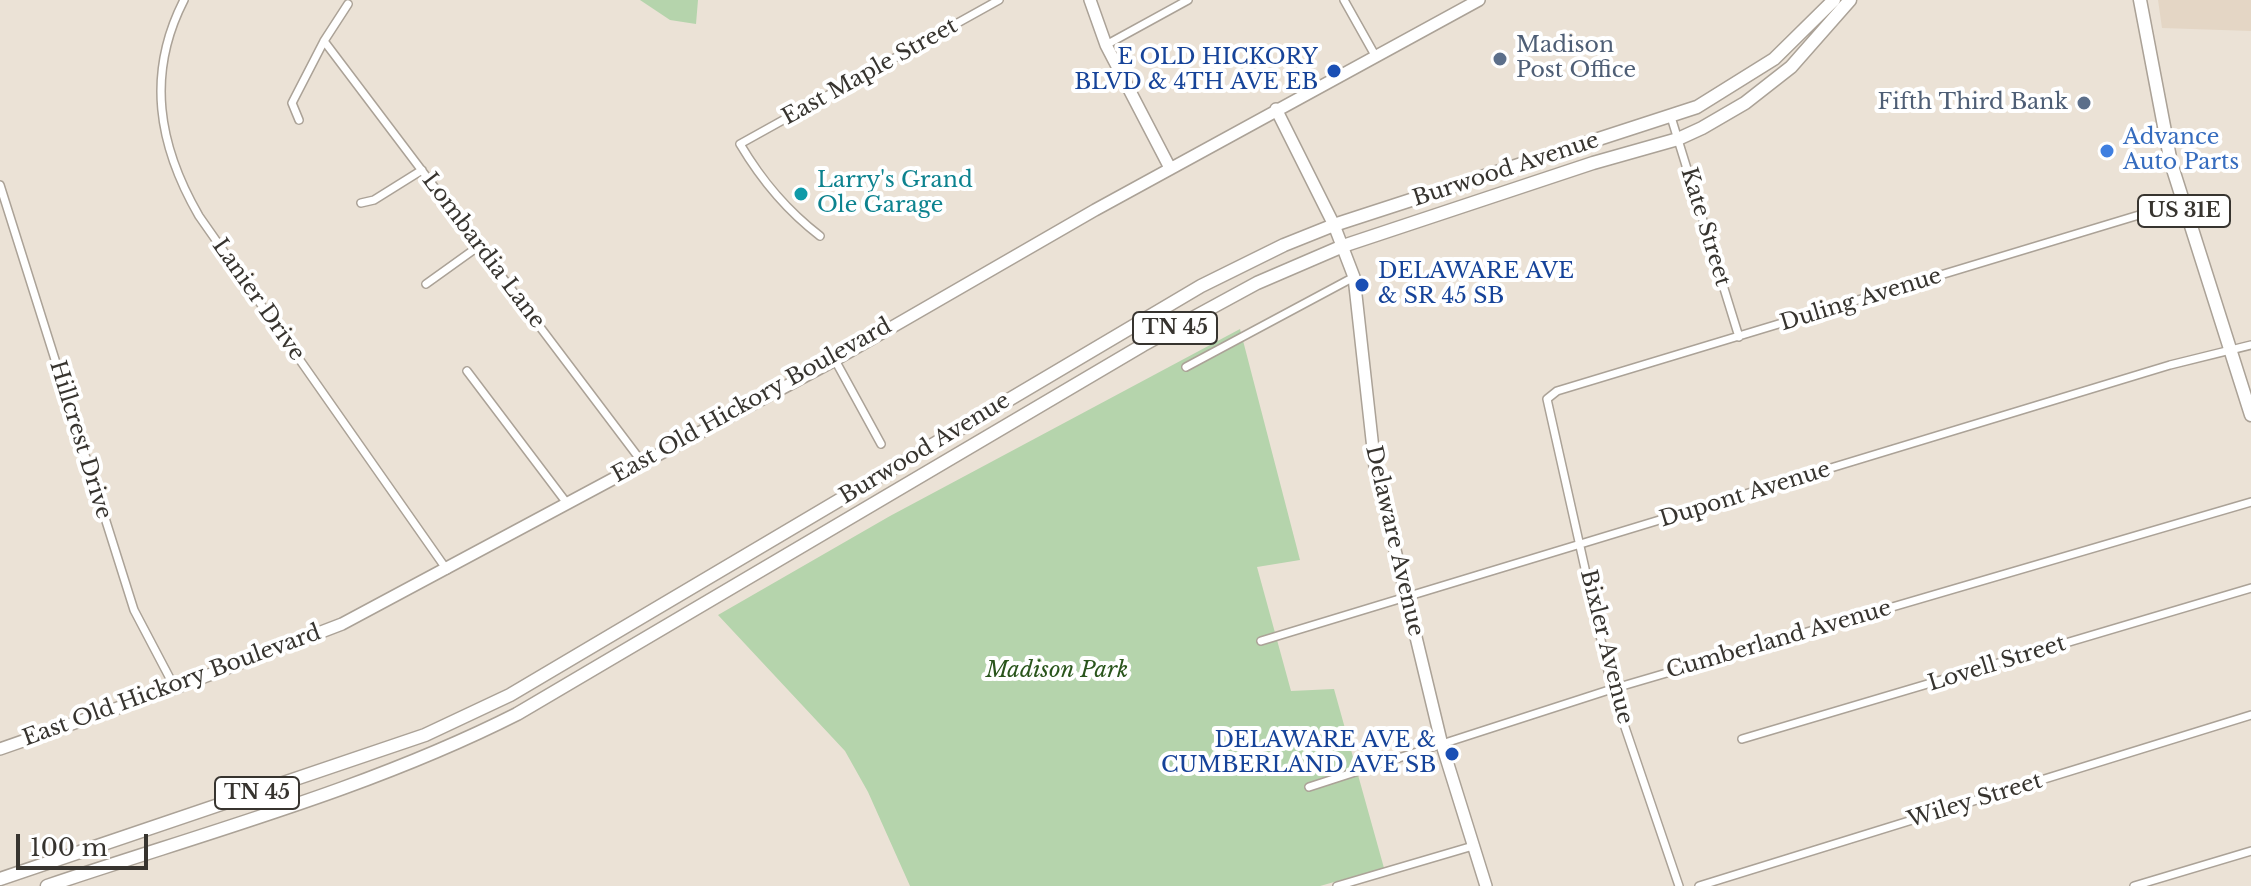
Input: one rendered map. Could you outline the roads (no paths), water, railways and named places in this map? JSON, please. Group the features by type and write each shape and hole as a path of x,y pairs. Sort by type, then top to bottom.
{"main road":[{"name":"Burwood Avenue","path":"0,879 425,735 510,695 1201,286 1334,225 1671,117 1724,93 1755,74 1806,31 1834,0"},
{"name":"Burwood Avenue","path":"47,886 399,767 463,741 517,714 1143,345 1257,283 1343,246 1593,163 1678,139 1725,115 1766,88 1814,46 1850,0"},
{"name":"US 31E","path":"2140,0 2160,114 2182,202 2251,415"}],"street":[{"name":"Lanier Drive","path":"184,0 165,43 160,84 170,154 185,190 199,216 447,570"},
{"name":"East Maple Street","path":"820,236 761,179 740,144 999,0"},
{"path":"1090,0 1106,45 1170,168"},
{"path":"1106,45 1188,0"},
{"path":"1344,0 1377,59"},
{"name":"East Old Hickory Boulevard","path":"0,749 175,688 342,624 835,360 1170,168 1276,109 1377,59 1479,0"},
{"path":"299,120 292,103 324,41 348,4"},
{"name":"Lombardia Lane","path":"324,41 642,462"},
{"name":"Delaware Avenue","path":"1276,109 1334,225 1354,277 1375,467 1442,745 1486,886"},
{"name":"Kate Street","path":"1671,117 1739,337"},
{"path":"361,203 374,200 422,170"},
{"name":"Hillcrest Drive","path":"0,185 134,610 175,688"},
{"name":"Duling Avenue","path":"1546,404 1557,391 2182,202"},
{"path":"426,284 479,246"},
{"path":"1186,367 1354,277"},
{"name":"Dupont Avenue","path":"1261,641 2229,349 2251,345"},
{"path":"835,360 881,444"},
{"path":"467,371 566,502"},
{"name":"Bixler Avenue","path":"1546,404 1612,689 1679,886"},
{"name":"Cumberland Avenue","path":"1309,787 1612,689 2251,502"},
{"name":"Lovell Street","path":"1742,739 2251,588"},
{"name":"Wiley Street","path":"1699,886 2251,715"},
{"path":"1337,886 1473,846"},
{"path":"2134,886 2251,851"}],"place":[{"name":"Madison Post Office","path":"1500,59"},
{"name":"E OLD HICKORY BLVD & 4TH AVE EB","path":"1334,71"},
{"name":"Fifth Third Bank","path":"2084,103"},
{"name":"Advance Auto Parts","path":"2107,151"},
{"name":"Larry's Grand Ole Garage","path":"801,194"},
{"name":"DELAWARE AVE & SR 45 SB","path":"1362,285"},
{"name":"DELAWARE AVE & CUMBERLAND AVE SB","path":"1452,754"}],"park label":[{"name":"Madison Park","path":"1057,671"}]}
